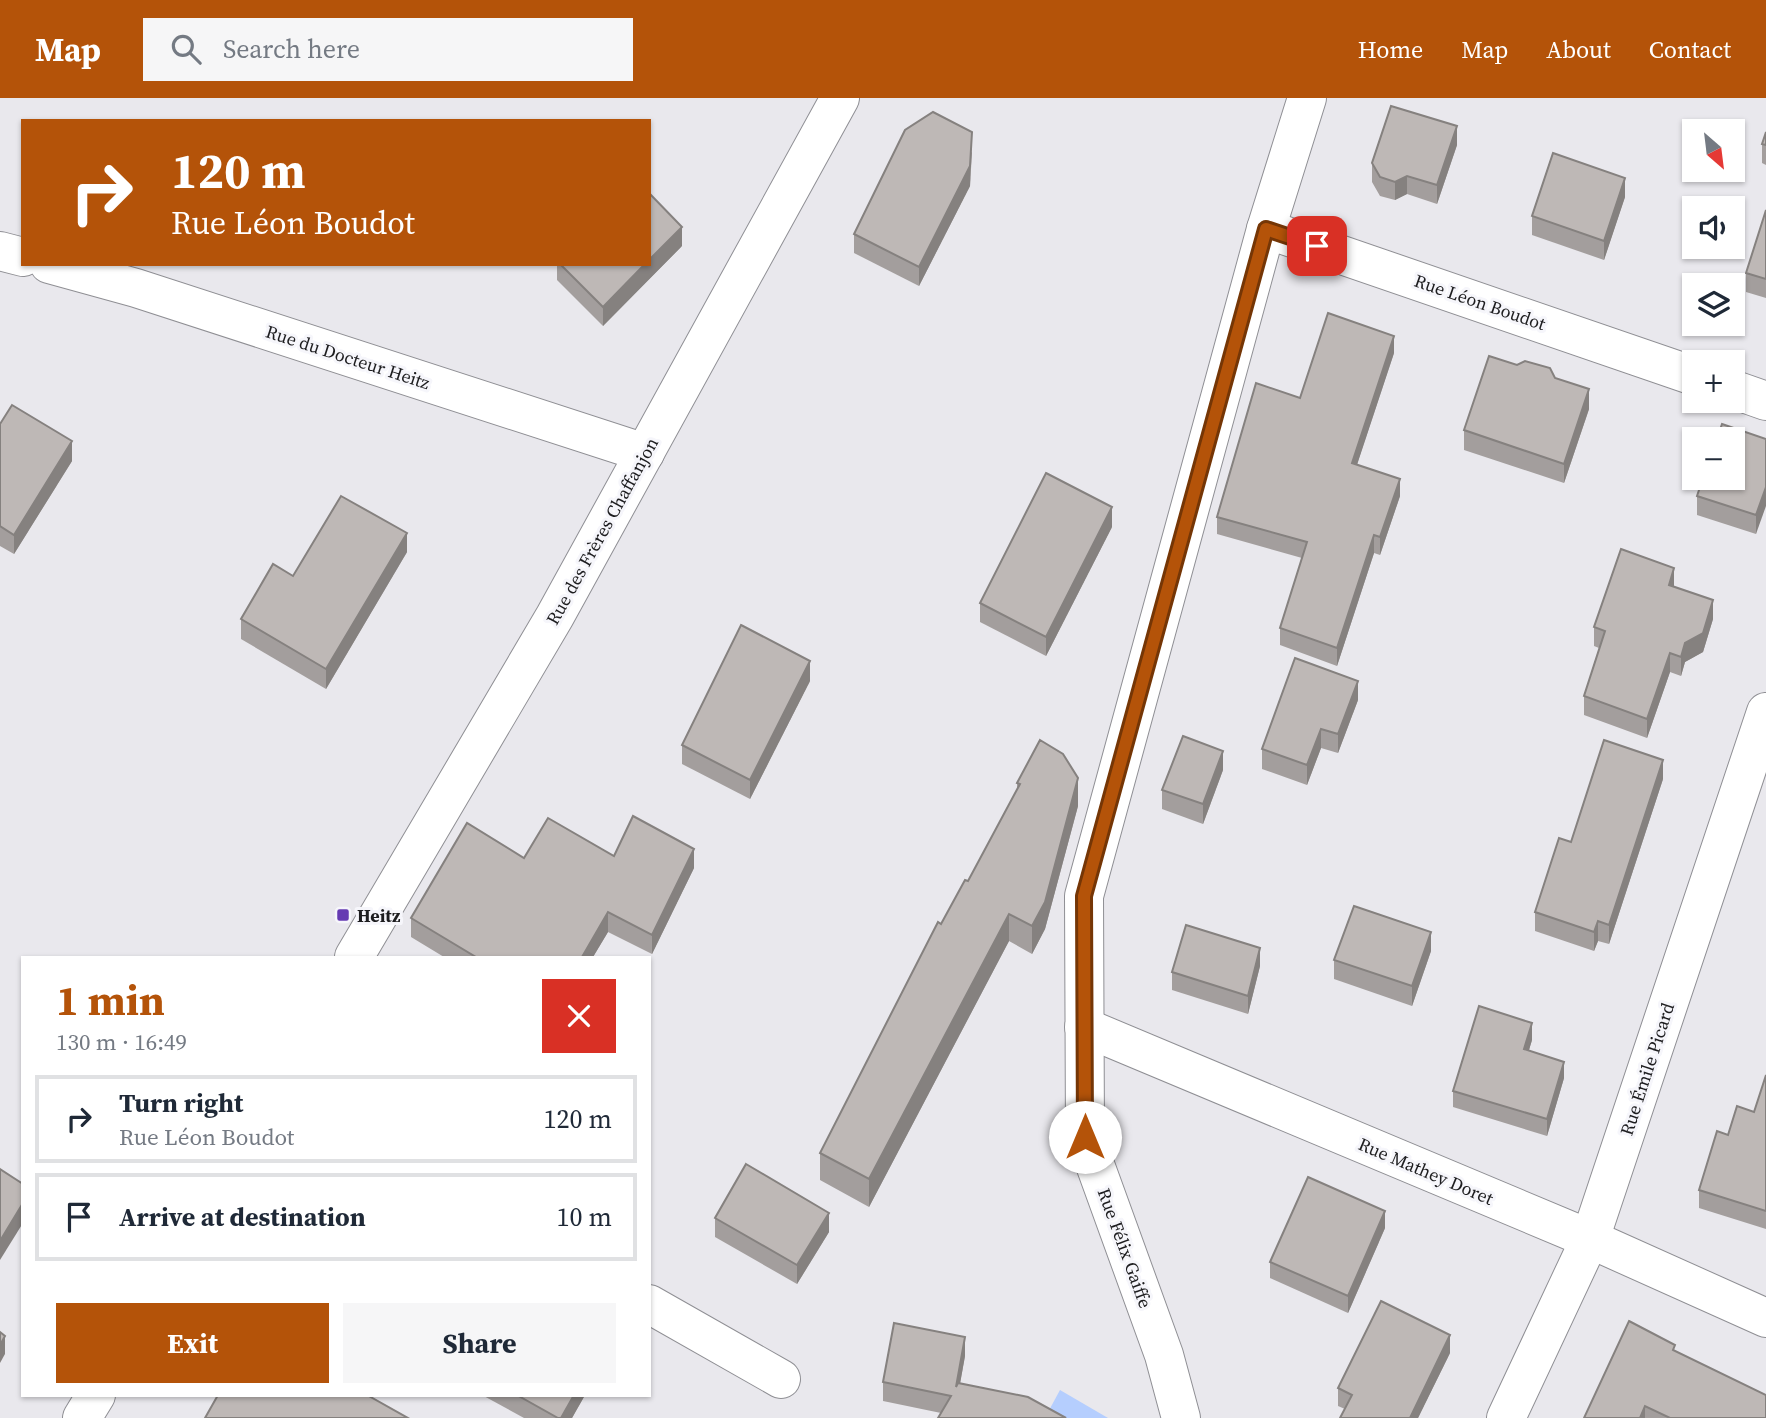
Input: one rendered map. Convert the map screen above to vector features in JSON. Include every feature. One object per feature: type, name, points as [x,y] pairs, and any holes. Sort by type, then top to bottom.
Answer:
[{"type":"street","name":"Rue des Frères Chaffanjon","points":[[355,956],[555,616],[841,98]]},
{"type":"street","name":"Rue Félix Gaiffe","points":[[1181,1418],[1164,1355],[1085,1137],[1084,896],[1266,229],[1307,98]]},
{"type":"street","name":"Rue Léon Boudot","points":[[1266,229],[1682,372]]},
{"type":"street","points":[[0,251],[21,256]]},
{"type":"street","name":"Rue du Docteur Heitz","points":[[56,266],[136,288],[645,453]]},
{"type":"street","points":[[1745,394],[1766,401]]},
{"type":"street","name":"Rue Émile Picard","points":[[1506,1418],[1590,1239],[1766,712]]},
{"type":"street","name":"Rue Mathey Doret","points":[[1084,1027],[1590,1239],[1766,1318]]},
{"type":"street","points":[[651,1305],[781,1379]]},
{"type":"street","points":[[82,1418],[95,1397]]},
{"type":"water","points":[[1060,1390],[1108,1418],[1054,1418],[1047,1414]]},
{"type":"building","points":[[1391,106],[1457,126],[1437,185],[1407,176],[1395,182],[1380,177],[1372,163]]},
{"type":"building","points":[[933,112],[972,132],[970,166],[919,267],[854,234],[905,130]]},
{"type":"building","points":[[1553,153],[1625,178],[1604,241],[1532,216]]},
{"type":"building","points":[[651,195],[682,227],[651,258]]},
{"type":"building","points":[[1766,210],[1766,279],[1746,273]]},
{"type":"building","points":[[562,266],[643,266],[603,307]]},
{"type":"building","points":[[1328,313],[1394,336],[1352,463],[1400,479],[1380,537],[1374,535],[1337,648],[1280,628],[1307,542],[1217,517],[1256,383],[1300,398]]},
{"type":"building","points":[[1489,356],[1517,365],[1525,361],[1550,368],[1555,378],[1589,389],[1564,464],[1464,430]]},
{"type":"building","points":[[12,405],[72,441],[14,535],[0,526],[0,424]]},
{"type":"building","points":[[1745,432],[1766,439],[1766,487],[1756,515],[1697,496],[1699,490],[1745,490]]},
{"type":"building","points":[[1046,473],[1112,507],[1046,637],[980,603]]},
{"type":"building","points":[[341,496],[407,533],[326,669],[241,619],[273,564],[293,576]]},
{"type":"building","points":[[1621,549],[1674,568],[1669,585],[1713,600],[1703,633],[1685,643],[1681,657],[1670,653],[1647,719],[1584,696],[1605,631],[1594,627]]},
{"type":"building","points":[[741,625],[810,661],[750,780],[682,745]]},
{"type":"building","points":[[1295,658],[1358,681],[1338,734],[1321,729],[1307,765],[1262,749]]},
{"type":"building","points":[[1183,736],[1223,751],[1203,804],[1162,790]]},
{"type":"building","points":[[1040,740],[1063,754],[1078,778],[1045,902],[1032,926],[1009,914],[869,1179],[820,1153],[938,922],[941,924],[965,880],[968,881],[1020,784],[1017,783]]},
{"type":"building","points":[[1604,740],[1663,760],[1609,925],[1598,921],[1594,932],[1535,912],[1559,838],[1571,842]]},
{"type":"building","points":[[633,816],[694,849],[652,935],[608,912],[583,956],[474,956],[411,918],[467,823],[524,858],[548,818],[614,856]]},
{"type":"building","points":[[1354,906],[1431,932],[1412,986],[1334,960]]},
{"type":"building","points":[[1186,925],[1260,948],[1248,996],[1172,972]]},
{"type":"building","points":[[1479,1006],[1532,1023],[1524,1049],[1564,1062],[1547,1119],[1453,1091]]},
{"type":"building","points":[[1766,1075],[1766,1211],[1699,1190],[1717,1131],[1728,1135],[1737,1106],[1754,1112]]},
{"type":"building","points":[[746,1164],[829,1213],[797,1265],[715,1218]]},
{"type":"building","points":[[0,1169],[21,1183],[21,1206],[0,1241]]},
{"type":"building","points":[[1308,1177],[1385,1211],[1348,1296],[1270,1262]]},
{"type":"building","points":[[1381,1301],[1450,1335],[1410,1418],[1340,1418],[1352,1395],[1338,1388]]},
{"type":"building","points":[[1629,1321],[1675,1345],[1673,1350],[1766,1395],[1766,1418],[1670,1418],[1645,1406],[1640,1418],[1584,1418]]},
{"type":"building","points":[[894,1323],[965,1337],[956,1387],[958,1383],[1028,1397],[1066,1418],[938,1418],[951,1396],[883,1382]]},
{"type":"building","points":[[0,1332],[5,1336],[0,1345]]},
{"type":"building","points":[[217,1397],[371,1397],[408,1418],[205,1418]]},
{"type":"building","points":[[521,1397],[573,1397],[561,1418]]},
{"type":"place","name":"Heitz","points":[[343,915]]},
{"type":"route","points":[[1085,1137],[1084,896],[1266,229],[1317,246]]}]
